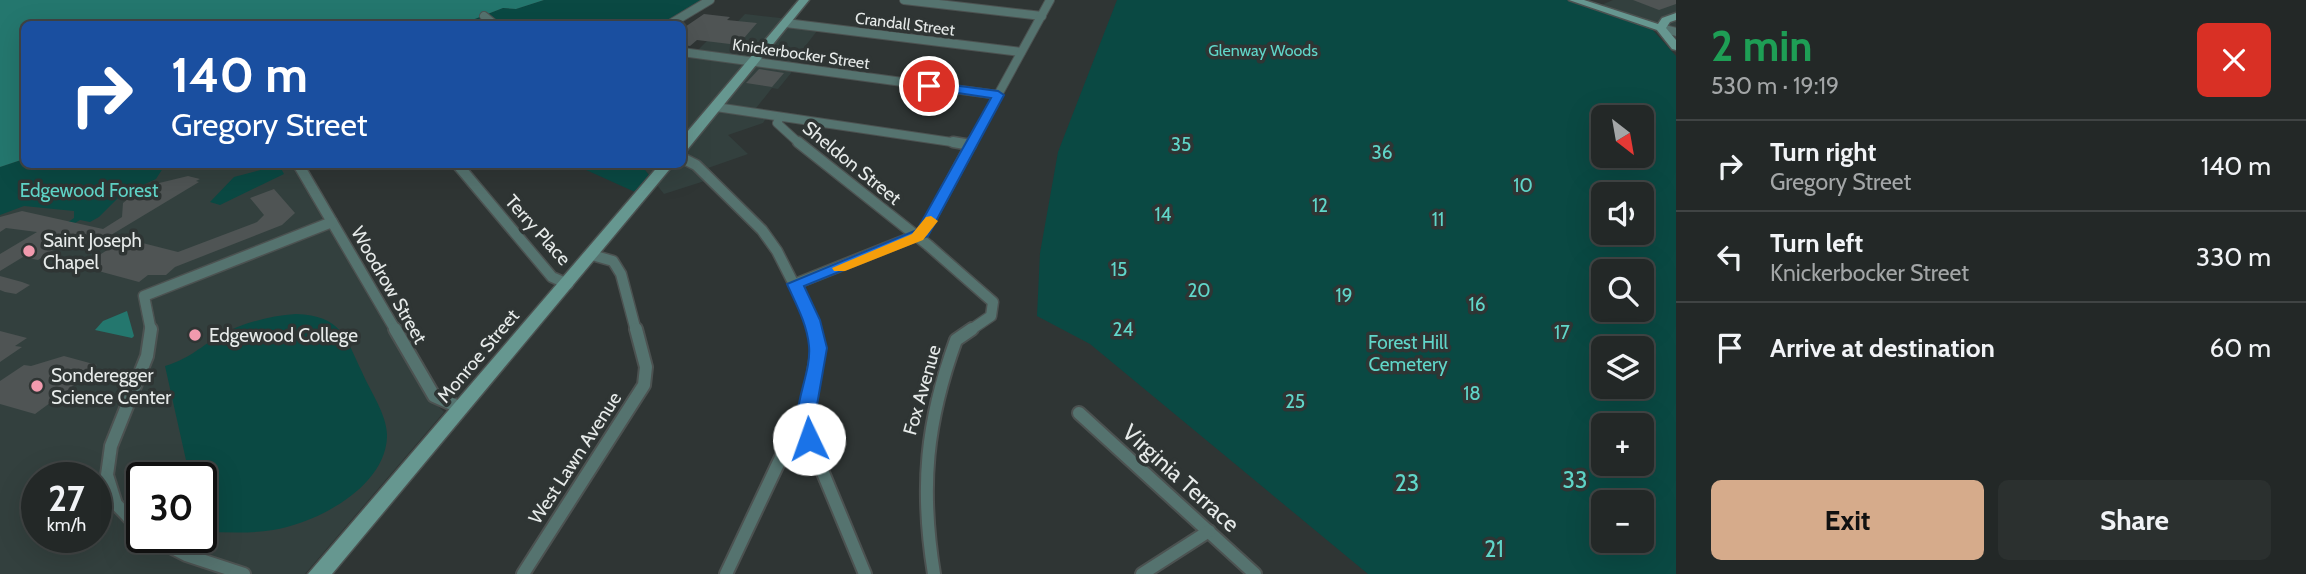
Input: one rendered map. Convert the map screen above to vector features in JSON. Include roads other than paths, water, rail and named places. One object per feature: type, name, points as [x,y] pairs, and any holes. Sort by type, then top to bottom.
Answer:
[{"type":"main road","points":[[686,141],[804,0]]},
{"type":"main road","points":[[1574,0],[1661,28],[1676,47]]},
{"type":"main road","points":[[1661,28],[1666,20],[1676,16]]},
{"type":"main road","name":"Monroe Street","points":[[319,574],[665,168]]},
{"type":"street","points":[[675,21],[710,0]]},
{"type":"street","points":[[904,0],[1042,16]]},
{"type":"street","points":[[795,284],[918,237],[928,226],[1050,0]]},
{"type":"street","points":[[484,16],[491,21]]},
{"type":"street","name":"Crandall Street","points":[[786,23],[1021,52]]},
{"type":"street","points":[[1661,28],[1676,32]]},
{"type":"street","name":"Knickerbocker Street","points":[[686,53],[998,95]]},
{"type":"street","points":[[716,107],[971,145]]},
{"type":"street","name":"Sheldon Street","points":[[780,117],[777,123],[790,136],[990,298],[994,306],[990,320]]},
{"type":"street","points":[[686,160],[696,164],[762,230],[795,284],[811,320],[818,348],[807,405],[809,439],[865,574]]},
{"type":"street","name":"Woodrow Street","points":[[300,168],[434,396],[461,408]]},
{"type":"street","name":"Terry Place","points":[[460,168],[552,277],[568,284]]},
{"type":"street","points":[[126,515],[108,476],[109,447],[116,424],[151,347],[152,325],[144,296],[332,222]]},
{"type":"street","name":"West Lawn Avenue","points":[[523,574],[644,385],[646,367],[621,274],[613,261],[592,255]]},
{"type":"street","name":"Fox Avenue","points":[[934,574],[923,510],[924,456],[930,417],[956,340],[964,331],[990,320]]},
{"type":"street","name":"Virginia Terrace","points":[[1079,413],[1255,574]]},
{"type":"street","points":[[726,574],[785,449],[809,439]]},
{"type":"street","points":[[1142,574],[1209,531]]},
{"type":"street","points":[[182,553],[244,574]]},
{"type":"place","name":"Saint Joseph Chapel","points":[[29,251]]},
{"type":"place","name":"Edgewood College","points":[[195,335]]},
{"type":"place","name":"Sonderegger Science Center","points":[[37,386]]},
{"type":"park label","name":"Glenway Woods","points":[[1263,50]]},
{"type":"park label","name":"35","points":[[1181,144]]},
{"type":"park label","name":"36","points":[[1382,152]]},
{"type":"park label","name":"10","points":[[1523,185]]},
{"type":"park label","name":"Edgewood Forest","points":[[89,190]]},
{"type":"park label","name":"12","points":[[1320,205]]},
{"type":"park label","name":"14","points":[[1163,214]]},
{"type":"park label","name":"11","points":[[1438,219]]},
{"type":"park label","name":"15","points":[[1119,269]]},
{"type":"park label","name":"20","points":[[1199,290]]},
{"type":"park label","name":"19","points":[[1344,295]]},
{"type":"park label","name":"16","points":[[1477,304]]},
{"type":"park label","name":"24","points":[[1123,329]]},
{"type":"park label","name":"17","points":[[1562,332]]},
{"type":"park label","name":"Forest Hill Cemetery","points":[[1408,353]]},
{"type":"park label","name":"18","points":[[1472,393]]},
{"type":"park label","name":"25","points":[[1295,401]]},
{"type":"park label","name":"33","points":[[1575,480]]},
{"type":"park label","name":"23","points":[[1407,483]]},
{"type":"park label","name":"21","points":[[1494,549]]}]
